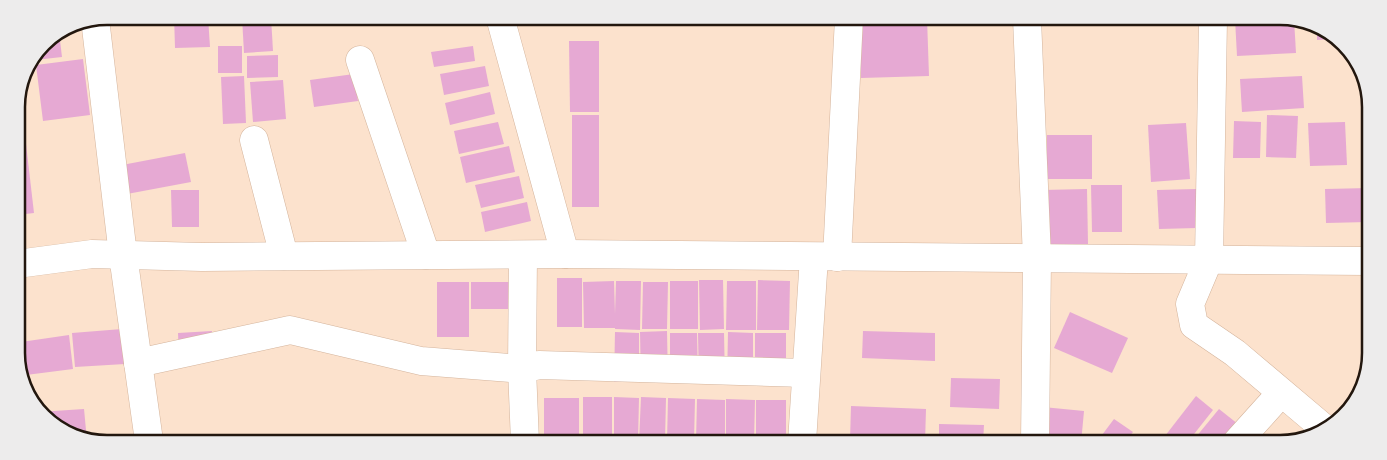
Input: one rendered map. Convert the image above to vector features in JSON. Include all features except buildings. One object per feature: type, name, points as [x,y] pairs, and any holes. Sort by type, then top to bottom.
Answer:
[{"type":"street","points":[[502,25],[565,254]]},
{"type":"street","points":[[802,435],[805,373],[825,256],[848,25]]},
{"type":"street","points":[[1027,25],[1036,258],[1035,435]]},
{"type":"street","points":[[1213,25],[1209,259],[1190,304],[1194,326],[1235,353],[1320,425]]},
{"type":"street","points":[[96,26],[123,255],[148,435]]},
{"type":"street","points":[[360,60],[426,255]]},
{"type":"street","points":[[254,140],[284,256]]},
{"type":"street","points":[[25,263],[92,254],[284,256],[565,254],[1362,261]]},
{"type":"street","points":[[523,255],[522,369],[525,435]]},
{"type":"street","points":[[138,363],[290,330],[421,361],[522,369],[540,364],[805,373]]},
{"type":"street","points":[[1244,435],[1282,393]]}]
